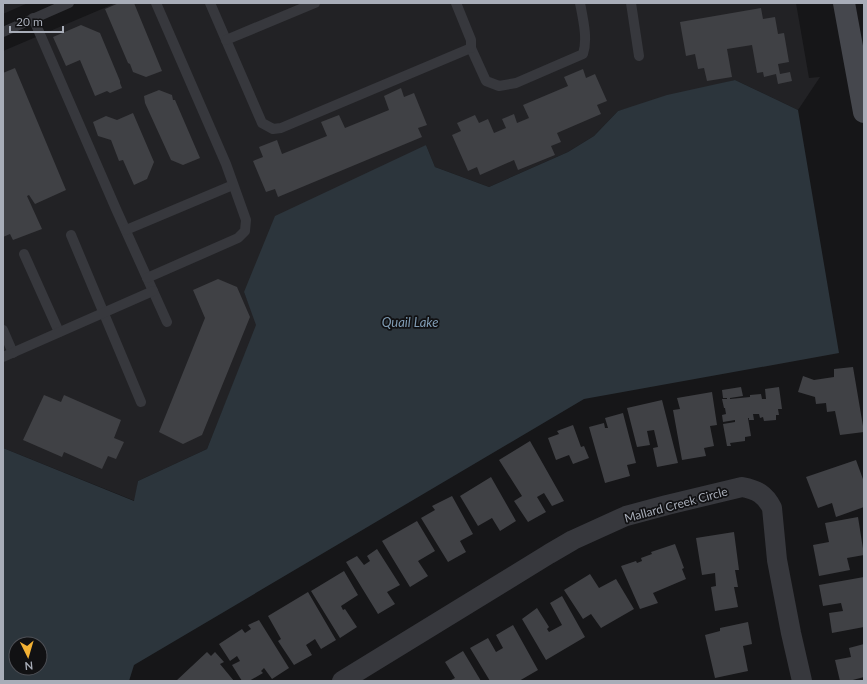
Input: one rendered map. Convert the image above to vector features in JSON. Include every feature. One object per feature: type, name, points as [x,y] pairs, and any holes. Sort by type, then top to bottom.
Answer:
[{"type":"main road","points":[[844,3],[858,51],[864,112]]},
{"type":"street","name":"Mallard Creek Circle","points":[[342,681],[574,540],[626,516],[742,488],[752,489],[761,494],[769,502],[772,508],[777,560],[790,633],[802,681]]},
{"type":"lane","points":[[3,32],[69,3]]},
{"type":"lane","points":[[147,278],[238,238],[245,231],[246,220],[226,164],[156,3]]},
{"type":"lane","points":[[210,3],[262,123],[273,129],[281,128],[471,48]]},
{"type":"lane","points":[[226,40],[316,3]]},
{"type":"lane","points":[[456,3],[471,40],[471,48],[486,81],[499,86],[516,83],[583,54],[586,47],[580,3]]},
{"type":"lane","points":[[631,3],[639,56]]},
{"type":"lane","points":[[33,18],[147,278],[168,322]]},
{"type":"lane","points":[[126,230],[233,185]]},
{"type":"lane","points":[[71,236],[141,402]]},
{"type":"lane","points":[[24,254],[60,332]]},
{"type":"lane","points":[[3,357],[153,291]]},
{"type":"lane","points":[[3,330],[13,353]]},
{"type":"shaded area","points":[[3,3],[28,3],[3,14]]},
{"type":"shaded area","points":[[116,3],[796,3],[809,78],[820,77],[798,110],[735,80],[618,111],[594,136],[568,152],[489,187],[435,167],[426,145],[244,292],[257,325],[207,449],[138,481],[135,501],[3,448],[3,51]]},
{"type":"water","name":"Quail Lake","points":[[735,80],[798,110],[839,353],[584,399],[134,665],[129,681],[3,681],[3,448],[134,501],[138,481],[207,449],[256,325],[244,292],[275,216],[426,145],[435,167],[489,187],[568,152],[594,136],[618,111],[667,95]]},
{"type":"building","points":[[119,3],[134,3],[162,71],[146,77],[133,72],[105,9]]},
{"type":"building","points":[[761,8],[763,19],[775,17],[778,34],[784,33],[789,62],[778,64],[780,74],[790,72],[792,81],[778,84],[776,74],[764,77],[763,72],[757,73],[752,45],[727,49],[732,77],[707,81],[704,68],[698,69],[695,54],[686,56],[680,22]]},
{"type":"building","points":[[81,25],[100,33],[122,88],[110,93],[107,91],[95,96],[80,60],[66,66],[53,37]]},
{"type":"building","points":[[15,68],[66,190],[35,204],[29,195],[27,196],[42,229],[13,240],[10,234],[3,237],[3,73]]},
{"type":"building","points":[[583,69],[586,78],[595,74],[607,101],[597,105],[601,114],[557,133],[561,142],[551,146],[555,155],[518,170],[514,160],[480,175],[477,167],[468,171],[452,135],[461,131],[457,123],[475,115],[479,123],[488,119],[494,133],[506,128],[502,119],[514,114],[517,123],[529,118],[523,105],[568,86],[564,77]]},
{"type":"building","points":[[401,88],[404,97],[414,93],[427,125],[418,128],[422,137],[278,197],[275,189],[266,192],[253,161],[263,157],[259,147],[277,140],[282,154],[327,136],[321,122],[339,115],[345,128],[389,110],[384,96]]},
{"type":"building","points":[[159,90],[172,95],[200,158],[183,165],[171,160],[145,103],[144,96]]},
{"type":"building","points":[[133,113],[154,162],[147,179],[134,185],[123,160],[119,161],[111,140],[98,136],[93,122],[106,116],[117,120]]},
{"type":"building","points":[[218,279],[237,287],[250,317],[202,435],[183,444],[159,432],[205,318],[193,290]]},
{"type":"building","points":[[853,367],[864,432],[840,435],[835,411],[827,412],[826,403],[816,404],[815,397],[798,392],[803,376],[814,380],[834,377],[834,369]]},
{"type":"building","points":[[741,387],[743,396],[730,399],[750,397],[750,395],[761,394],[762,399],[766,399],[765,389],[779,387],[782,409],[778,409],[779,415],[776,415],[776,420],[764,421],[763,417],[760,418],[759,414],[753,414],[754,420],[749,420],[748,418],[751,436],[745,437],[745,441],[730,443],[731,446],[727,446],[723,424],[735,422],[735,420],[723,422],[722,415],[726,414],[722,399],[727,398],[723,398],[722,390]]},
{"type":"building","points":[[712,392],[717,425],[710,426],[714,446],[704,448],[706,456],[682,460],[673,410],[680,409],[677,398]]},
{"type":"building","points":[[44,395],[61,402],[64,395],[121,420],[114,438],[124,442],[116,459],[108,456],[102,469],[64,452],[62,457],[23,440]]},
{"type":"building","points":[[662,400],[678,463],[657,467],[653,448],[658,447],[654,430],[647,431],[650,445],[637,447],[627,408]]},
{"type":"building","points":[[623,413],[636,463],[627,465],[630,476],[605,483],[589,427],[604,423],[605,428],[608,428],[605,418]]},
{"type":"building","points":[[573,425],[581,447],[584,446],[589,458],[573,464],[569,455],[556,460],[548,438],[559,434],[557,431]]},
{"type":"building","points":[[530,441],[564,501],[552,506],[544,493],[537,497],[546,512],[528,522],[514,501],[522,496],[499,460]]},
{"type":"building","points":[[856,460],[864,482],[864,507],[836,517],[832,503],[818,508],[806,477]]},
{"type":"building","points":[[491,477],[516,521],[500,531],[492,518],[478,526],[460,496]]},
{"type":"building","points":[[452,496],[473,534],[460,541],[466,552],[448,562],[421,518],[435,510],[432,506]]},
{"type":"building","points":[[858,517],[864,555],[847,558],[850,570],[819,576],[813,545],[829,542],[825,523]]},
{"type":"building","points":[[417,521],[435,551],[418,561],[428,576],[410,587],[382,541]]},
{"type":"building","points":[[734,532],[739,570],[735,570],[738,587],[734,587],[738,607],[715,611],[711,587],[716,586],[715,573],[702,575],[696,538]]},
{"type":"building","points":[[675,544],[684,568],[682,569],[686,579],[653,593],[658,603],[640,609],[621,566],[636,561],[637,563],[642,561],[641,558],[652,554],[651,552]]},
{"type":"building","points":[[377,549],[400,585],[387,592],[395,604],[378,614],[346,562],[357,556],[364,565],[370,561],[367,556]]},
{"type":"building","points":[[344,571],[358,595],[341,606],[343,610],[345,609],[357,627],[340,638],[311,591]]},
{"type":"building","points":[[590,574],[599,588],[616,579],[634,609],[601,628],[591,614],[583,619],[564,590]]},
{"type":"building","points":[[864,577],[864,627],[832,633],[829,613],[843,611],[841,603],[823,606],[819,585]]},
{"type":"building","points":[[308,592],[336,640],[321,649],[315,639],[306,645],[312,655],[294,665],[278,641],[281,639],[268,616]]},
{"type":"building","points":[[562,596],[585,637],[546,660],[522,619],[537,608],[549,627],[547,629],[549,632],[562,625],[550,603]]},
{"type":"building","points":[[259,620],[289,668],[272,679],[264,668],[261,671],[263,673],[249,681],[242,681],[232,665],[240,661],[237,656],[230,661],[219,644],[242,629],[245,633],[251,629],[248,625]]},
{"type":"building","points":[[748,622],[752,644],[743,646],[748,671],[715,678],[705,635],[720,631],[720,628]]},
{"type":"building","points":[[513,625],[538,670],[519,681],[490,681],[470,648],[488,638],[496,652],[503,648],[496,635]]},
{"type":"building","points":[[864,644],[864,677],[849,681],[840,681],[835,660],[851,657],[849,648]]},
{"type":"building","points":[[463,651],[481,681],[449,681],[455,678],[445,662]]},
{"type":"building","points":[[207,652],[211,656],[215,652],[224,662],[220,664],[234,681],[176,681]]}]
